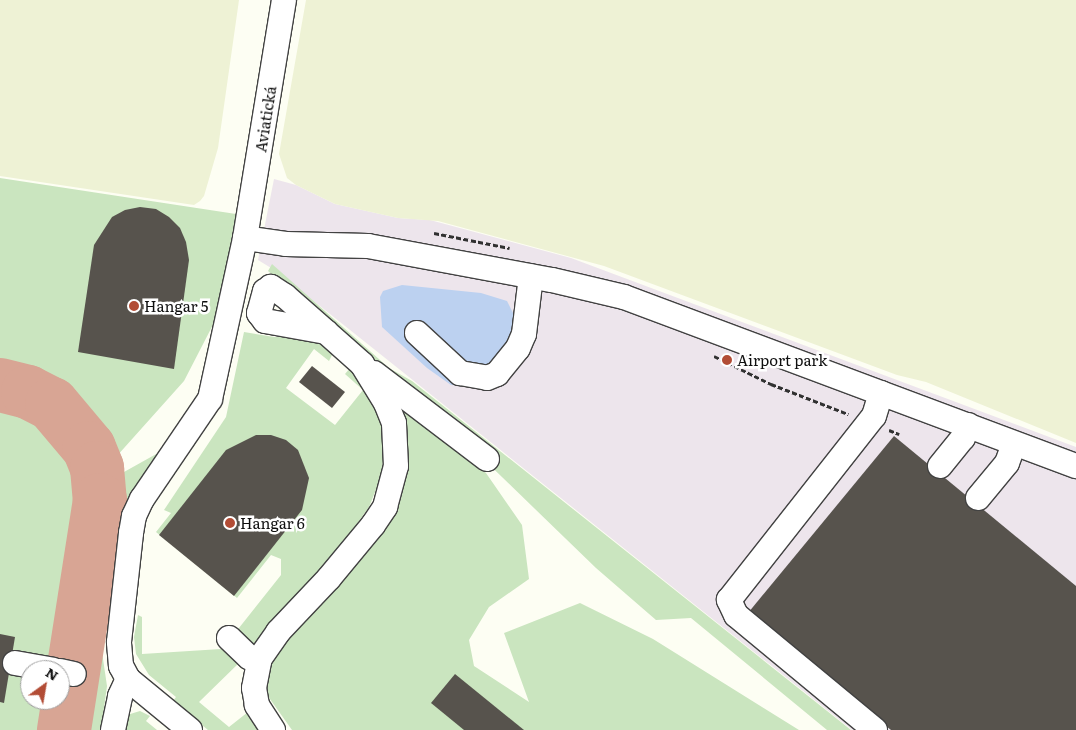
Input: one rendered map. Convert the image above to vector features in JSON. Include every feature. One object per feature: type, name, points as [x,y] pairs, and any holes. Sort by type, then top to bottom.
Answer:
[{"type":"lane","name":"Aviatická","points":[[128,679],[121,666],[119,642],[134,516],[210,399],[245,238],[284,0]]},
{"type":"lane","points":[[245,238],[286,244],[368,246],[531,276],[624,297],[1076,466]]},
{"type":"lane","points":[[417,333],[460,373],[487,378],[498,374],[518,348],[524,334],[531,276]]},
{"type":"lane","points":[[326,332],[362,364],[487,459]]},
{"type":"lane","points":[[273,730],[257,705],[254,688],[259,662],[278,632],[329,578],[372,525],[392,488],[397,446],[394,423],[386,403],[362,364]]},
{"type":"lane","points":[[876,730],[736,615],[729,600],[874,416],[881,392]]},
{"type":"lane","points":[[940,466],[963,438],[968,425]]},
{"type":"lane","points":[[978,498],[1007,463],[1014,444]]},
{"type":"lane","points":[[229,638],[249,657],[259,662]]},
{"type":"lane","points":[[15,663],[20,664]]},
{"type":"lane","points":[[113,730],[120,696],[128,679],[190,730]]},
{"type":"shaded area","points":[[274,179],[296,185],[335,204],[398,218],[430,220],[571,258],[1076,447],[1076,730],[852,730],[276,271],[258,260]]},
{"type":"green space","points":[[0,0],[239,0],[218,148],[204,196],[200,201],[194,205],[0,176]]},
{"type":"green space","points":[[306,0],[1076,0],[1076,443],[926,382],[897,375],[604,266],[438,221],[398,218],[335,204],[296,185],[287,178],[279,154]]},
{"type":"green space","points":[[0,178],[236,214],[217,317],[184,381],[82,495],[56,660],[20,660],[20,710],[48,710],[45,730],[0,730]]},
{"type":"green space","points":[[272,264],[389,368],[412,381],[851,730],[827,730],[691,618],[656,620],[596,568],[412,390],[389,376],[268,271]]},
{"type":"green space","points":[[244,332],[274,337],[309,337],[320,342],[333,353],[329,361],[314,349],[286,388],[335,425],[363,390],[345,374],[350,368],[363,384],[384,425],[385,446],[381,477],[369,507],[330,562],[253,648],[235,633],[281,575],[281,559],[271,555],[237,598],[156,532],[171,513],[164,510],[226,417]]},
{"type":"green space","points":[[395,395],[486,473],[522,525],[529,579],[489,607],[469,640],[474,666],[529,702],[504,633],[580,603],[653,639],[799,730],[292,730],[265,692],[268,668],[282,644],[376,539],[400,497],[406,476],[408,449]]},
{"type":"green space","points":[[158,453],[122,508],[116,529],[124,472]]},
{"type":"green space","points":[[106,581],[111,582],[113,586],[102,652],[107,686],[101,730],[83,730]]},
{"type":"green space","points":[[138,615],[142,617],[142,654],[221,649],[224,646],[241,661],[199,702],[229,727],[248,712],[260,730],[208,730],[173,701],[176,697],[149,675],[136,654],[134,637]]},
{"type":"green space","points":[[140,711],[150,716],[146,721],[157,730],[120,730],[127,715]]},
{"type":"water","points":[[402,285],[481,293],[507,301],[515,317],[509,348],[471,386],[451,385],[427,368],[382,327],[380,297],[383,291]]},
{"type":"building","name":"Hangar 5","points":[[140,207],[156,209],[169,217],[180,228],[186,242],[189,260],[174,369],[78,352],[94,245],[112,217],[125,210]]},
{"type":"building","points":[[312,366],[345,392],[332,408],[299,382]]},
{"type":"building","name":"Hangar 6","points":[[256,435],[271,435],[286,440],[298,450],[309,478],[302,510],[234,596],[159,535],[226,450]]},
{"type":"building","points":[[894,436],[1076,586],[1076,730],[891,730],[748,613]]},
{"type":"building","points":[[0,634],[15,637],[4,703],[0,702]]},
{"type":"building","points":[[455,674],[524,730],[464,730],[431,703]]},
{"type":"taxiway","points":[[0,385],[28,392],[52,404],[89,448],[97,468],[100,500],[64,730]]},
{"type":"place","name":"Hangar 5","points":[[134,306]]},
{"type":"place","name":"Airport park","points":[[727,360]]},
{"type":"place","name":"Hangar 6","points":[[230,523]]}]
